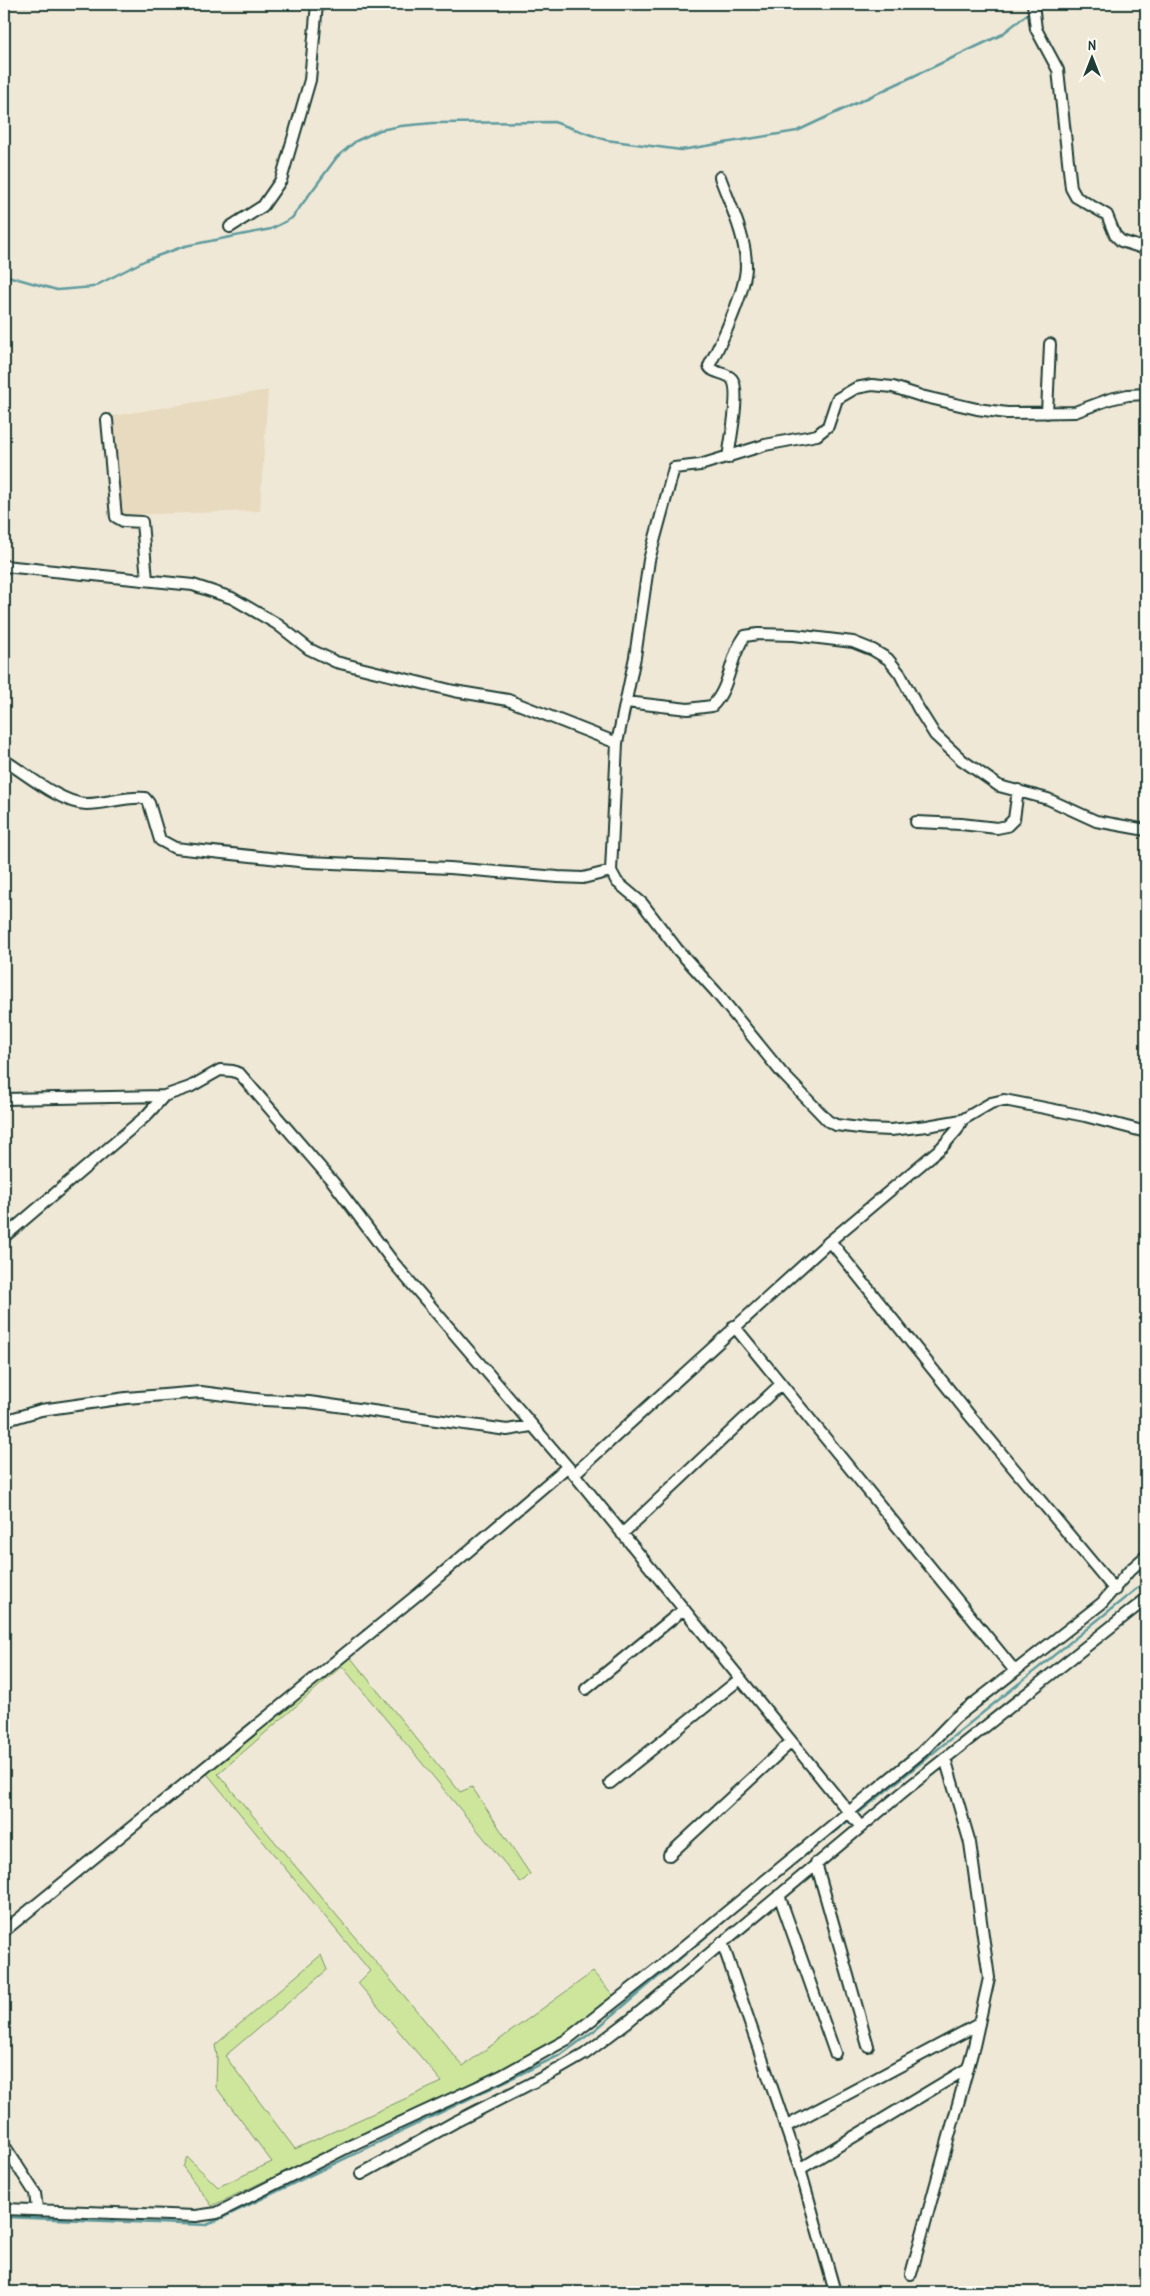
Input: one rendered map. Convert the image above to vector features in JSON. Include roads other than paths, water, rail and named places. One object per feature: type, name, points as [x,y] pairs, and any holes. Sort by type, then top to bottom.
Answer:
[{"type":"street","points":[[230,227],[263,206],[276,189],[285,171],[310,80],[318,4]]},
{"type":"street","points":[[1033,4],[1036,29],[1058,70],[1071,188],[1076,197],[1107,215],[1117,237],[1121,241],[1146,250]]},
{"type":"street","points":[[720,177],[741,239],[746,267],[734,310],[709,366],[711,370],[730,377],[734,384],[735,401],[728,458]]},
{"type":"street","points":[[1047,413],[1050,344]]},
{"type":"street","points":[[1146,394],[1110,399],[1075,412],[1007,413],[977,409],[921,396],[893,387],[864,386],[851,390],[837,399],[828,426],[822,432],[765,445],[728,458],[700,465],[678,466],[673,469],[649,560],[635,657],[617,743],[611,872],[617,882],[642,903],[676,949],[716,992],[781,1072],[828,1121],[845,1126],[891,1130],[962,1120],[991,1103],[1004,1100],[1085,1116],[1146,1132]]},
{"type":"street","points":[[108,420],[116,517],[123,521],[142,522],[147,580]]},
{"type":"street","points":[[4,566],[193,585],[232,598],[277,624],[309,649],[336,662],[454,691],[508,700],[617,743]]},
{"type":"street","points":[[626,702],[688,709],[712,706],[720,696],[740,644],[745,636],[752,634],[794,635],[853,642],[881,654],[892,664],[935,735],[962,760],[999,786],[1048,799],[1096,821],[1146,830]]},
{"type":"street","points":[[4,760],[71,801],[100,803],[137,797],[145,798],[160,840],[175,848],[308,862],[450,868],[583,878],[611,872]]},
{"type":"street","points":[[916,822],[997,828],[1007,826],[1014,819],[1018,790]]},
{"type":"street","points":[[4,1099],[164,1096],[190,1087],[220,1070],[226,1069],[240,1074],[333,1182],[393,1262],[570,1471],[855,1818]]},
{"type":"street","points":[[4,1237],[146,1116],[164,1096]]},
{"type":"street","points":[[4,1931],[570,1471],[830,1241],[942,1147],[957,1130],[962,1120]]},
{"type":"street","points":[[830,1241],[970,1417],[1115,1590]]},
{"type":"street","points":[[734,1326],[1015,1671]]},
{"type":"street","points":[[622,1534],[781,1384]]},
{"type":"street","points":[[4,1421],[41,1410],[126,1398],[201,1392],[264,1400],[309,1402],[507,1430],[531,1426]]},
{"type":"street","points":[[361,2174],[585,2054],[630,2020],[816,1864],[855,1818],[955,1718],[1102,1603],[1115,1590],[1130,1570],[1146,1556]]},
{"type":"street","points":[[4,2209],[196,2216],[217,2213],[354,2144],[501,2076],[558,2045],[606,2010],[855,1818],[945,1758],[1146,1599]]},
{"type":"street","points":[[586,1689],[684,1609]]},
{"type":"street","points":[[610,1783],[740,1679]]},
{"type":"street","points":[[669,1855],[791,1742]]},
{"type":"street","points":[[911,2274],[968,2068],[989,1978],[970,1844],[945,1758]]},
{"type":"street","points":[[816,1864],[868,2046]]},
{"type":"street","points":[[779,1895],[836,2053]]},
{"type":"street","points":[[722,1942],[800,2169],[835,2292]]},
{"type":"street","points":[[785,2127],[979,2024]]},
{"type":"street","points":[[800,2169],[968,2068]]},
{"type":"street","points":[[4,2145],[35,2193],[37,2209]]},
{"type":"waterway","points":[[4,275],[57,290],[93,287],[146,260],[185,246],[271,229],[292,218],[337,157],[356,141],[380,130],[401,126],[433,123],[554,122],[606,140],[681,150],[797,131],[1001,35],[1030,12]]},
{"type":"waterway","points":[[856,1815],[1146,1581]]},
{"type":"waterway","points":[[776,1878],[852,1818]]},
{"type":"waterway","points":[[4,2217],[207,2225],[562,2054],[595,2030],[771,1882]]}]
